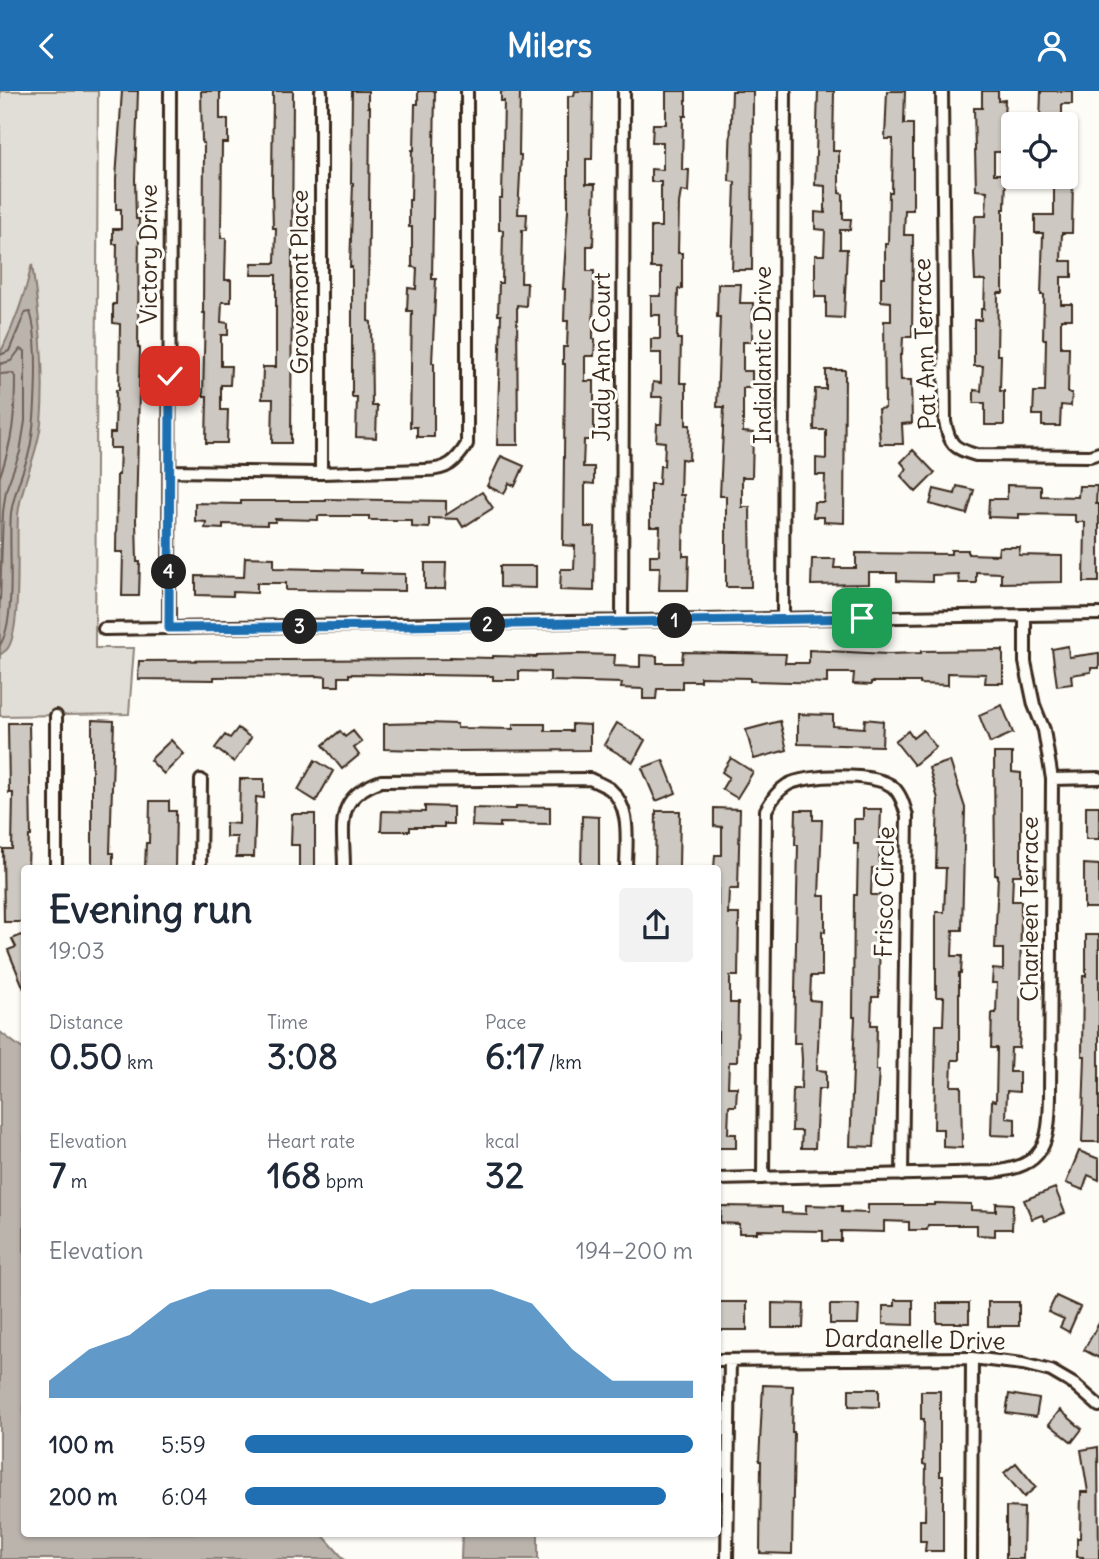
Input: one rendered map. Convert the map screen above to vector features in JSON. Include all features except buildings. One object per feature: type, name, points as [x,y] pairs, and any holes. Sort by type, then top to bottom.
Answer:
[{"type":"street","name":"Victory Drive","points":[[169,628],[170,91]]},
{"type":"street","name":"Grovemont Place","points":[[321,91],[321,473]]},
{"type":"street","points":[[169,471],[321,473],[438,470],[456,462],[467,444],[467,91]]},
{"type":"street","name":"Judy Ann Court","points":[[622,622],[624,91]]},
{"type":"street","name":"Indialantic Drive","points":[[783,618],[785,91]]},
{"type":"street","name":"Pat Ann Terrace","points":[[942,91],[945,422],[950,441],[960,450],[976,456],[1090,456],[1099,453]]},
{"type":"street","points":[[104,629],[1099,614]]},
{"type":"street","name":"Charleen Terrace","points":[[721,1179],[993,1173],[1015,1170],[1032,1161],[1045,1144],[1049,1125],[1052,779],[1044,730],[1034,705],[1025,662],[1025,615]]},
{"type":"street","points":[[56,716],[56,865]]},
{"type":"street","name":"Frisco Circle","points":[[763,1178],[766,810],[776,793],[789,784],[806,778],[873,778],[892,786],[901,798],[907,816],[902,1175]]},
{"type":"street","points":[[1052,779],[1099,778]]},
{"type":"street","points":[[344,865],[344,817],[350,799],[363,787],[381,782],[590,779],[609,789],[622,804],[626,826],[626,865]]},
{"type":"street","points":[[200,865],[201,780]]},
{"type":"street","points":[[971,1559],[972,1358]]},
{"type":"street","name":"Dardanelle Drive","points":[[721,1360],[972,1358],[1023,1364],[1051,1371],[1075,1385],[1099,1406]]},
{"type":"street","points":[[727,1559],[730,1360]]},
{"type":"shaded area","points":[[0,91],[98,91],[95,648],[134,648],[129,714],[0,716]]},
{"type":"water","points":[[32,264],[42,363],[41,423],[18,515],[15,622],[8,648],[0,655],[0,354],[19,310]]},
{"type":"water","points":[[0,1032],[21,1048],[21,1537],[325,1537],[344,1559],[0,1559]]},
{"type":"water","points":[[462,1537],[538,1537],[538,1559],[461,1559]]},
{"type":"route","points":[[170,376],[169,628],[862,618]]}]
